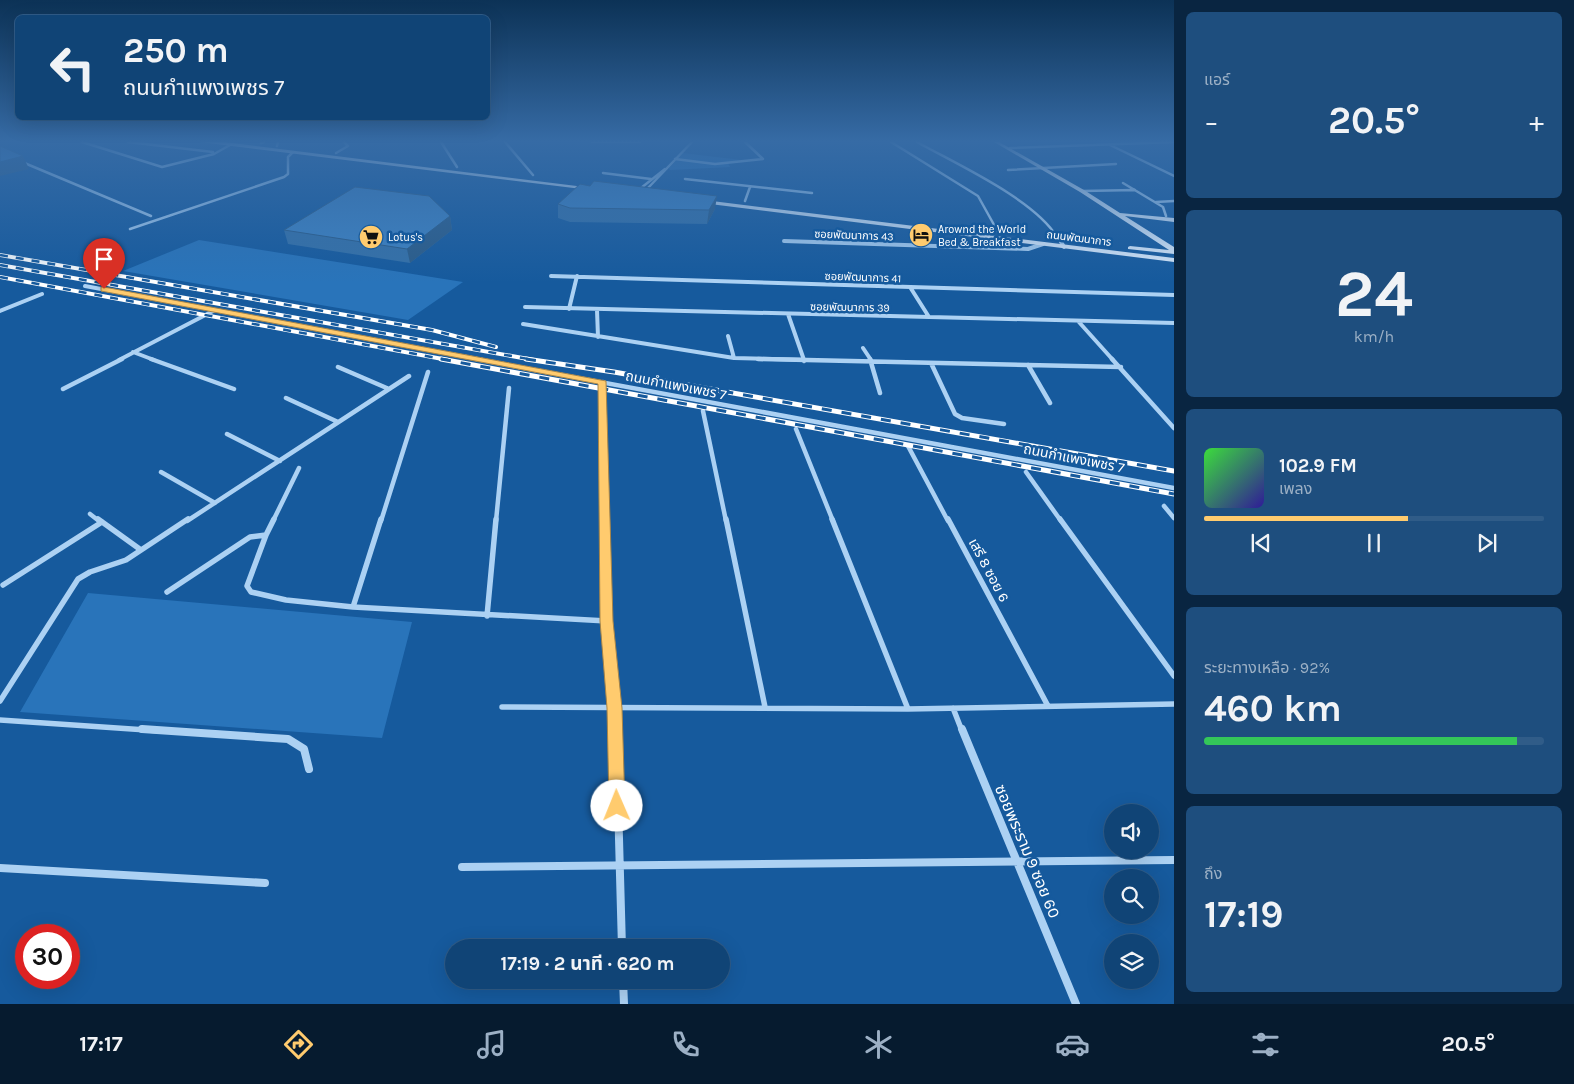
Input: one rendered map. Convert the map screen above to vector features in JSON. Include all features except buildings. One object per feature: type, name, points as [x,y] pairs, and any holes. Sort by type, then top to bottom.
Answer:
[{"type":"main road","points":[[635,193],[656,193],[646,189]]},
{"type":"main road","points":[[1079,189],[1174,251]]},
{"type":"main road","name":"ถนนพัฒนาการ","points":[[1174,251],[1062,240],[745,201],[695,198],[1174,260]]},
{"type":"main road","points":[[1118,214],[1174,220]]},
{"type":"street","points":[[87,189],[151,216]]},
{"type":"street","points":[[130,229],[249,189]]},
{"type":"street","points":[[745,201],[749,189]]},
{"type":"street","points":[[769,189],[812,193]]},
{"type":"street","points":[[966,189],[978,196],[998,232]]},
{"type":"street","points":[[997,189],[1021,203],[1062,240],[1064,247]]},
{"type":"street","points":[[1082,191],[1135,190],[1165,209],[1166,216]]},
{"type":"street","points":[[1156,202],[1174,201]]},
{"type":"street","name":"ซอยพัฒนาการ 43","points":[[784,241],[987,248],[1028,248],[1043,244]]},
{"type":"street","name":"ซอยพัฒนาการ 41","points":[[551,276],[1174,295]]},
{"type":"street","points":[[569,309],[577,276]]},
{"type":"street","name":"ถนนกำแพงเพชร 7","points":[[85,286],[1174,488]]},
{"type":"street","points":[[910,287],[929,317]]},
{"type":"street","points":[[0,311],[42,294]]},
{"type":"street","name":"ซอยพัฒนาการ 39","points":[[525,307],[1174,323]]},
{"type":"street","points":[[63,388],[215,310]]},
{"type":"street","points":[[598,310],[598,336]]},
{"type":"street","points":[[788,314],[804,361]]},
{"type":"street","points":[[1078,321],[1174,428]]},
{"type":"street","points":[[524,324],[734,358],[1121,367]]},
{"type":"street","points":[[728,336],[734,358]]},
{"type":"street","points":[[863,348],[872,362],[880,393]]},
{"type":"street","points":[[133,352],[234,389]]},
{"type":"street","points":[[931,363],[955,414],[1004,424]]},
{"type":"street","points":[[1028,365],[1050,402]]},
{"type":"street","points":[[338,367],[389,389]]},
{"type":"street","points":[[353,607],[428,372]]},
{"type":"street","points":[[0,701],[78,579],[90,570],[110,567],[141,550],[409,376]]},
{"type":"street","points":[[603,382],[607,621],[615,708],[622,939]]},
{"type":"street","points":[[487,616],[509,388]]},
{"type":"street","points":[[286,398],[338,422]]},
{"type":"street","points":[[703,411],[765,707]]},
{"type":"street","points":[[796,429],[908,709]]},
{"type":"street","points":[[227,434],[280,461]]},
{"type":"street","name":"เสรี 8 ซอย 6","points":[[908,446],[1048,706]]},
{"type":"street","points":[[299,468],[266,535],[248,579],[247,586],[251,592],[286,600],[353,607],[487,616],[607,621]]},
{"type":"street","points":[[162,472],[215,503]]},
{"type":"street","points":[[1026,472],[1174,676]]},
{"type":"street","points":[[1164,506],[1174,518]]},
{"type":"street","points":[[90,514],[141,550]]},
{"type":"street","points":[[3,584],[102,522]]},
{"type":"street","points":[[167,592],[250,537],[266,535]]},
{"type":"street","points":[[502,707],[908,709],[1174,704]]},
{"type":"street","name":"ซอยพระราม 9 ซอย 60","points":[[953,708],[1076,1004]]},
{"type":"street","points":[[0,720],[288,739],[302,744],[308,752],[309,769]]},
{"type":"street","points":[[462,867],[1174,860]]},
{"type":"street","points":[[0,868],[265,883]]},
{"type":"street","points":[[623,989],[624,1004]]},
{"type":"shaded area","points":[[199,240],[463,282],[408,320],[123,271]]},
{"type":"shaded area","points":[[88,593],[412,622],[382,738],[20,712]]},
{"type":"railway","points":[[0,255],[432,330],[496,347]]},
{"type":"railway","points":[[0,265],[534,360]]},
{"type":"railway","points":[[0,277],[448,360]]},
{"type":"railway","points":[[441,359],[1174,494]]},
{"type":"railway","points":[[526,359],[614,372],[1174,471]]},
{"type":"place","name":"Arownd the World Bed & Breakfast","points":[[921,235]]},
{"type":"place","name":"Lotus's","points":[[371,237]]},
{"type":"route","points":[[104,289],[603,382],[603,478],[607,621],[615,708],[617,806]]}]
